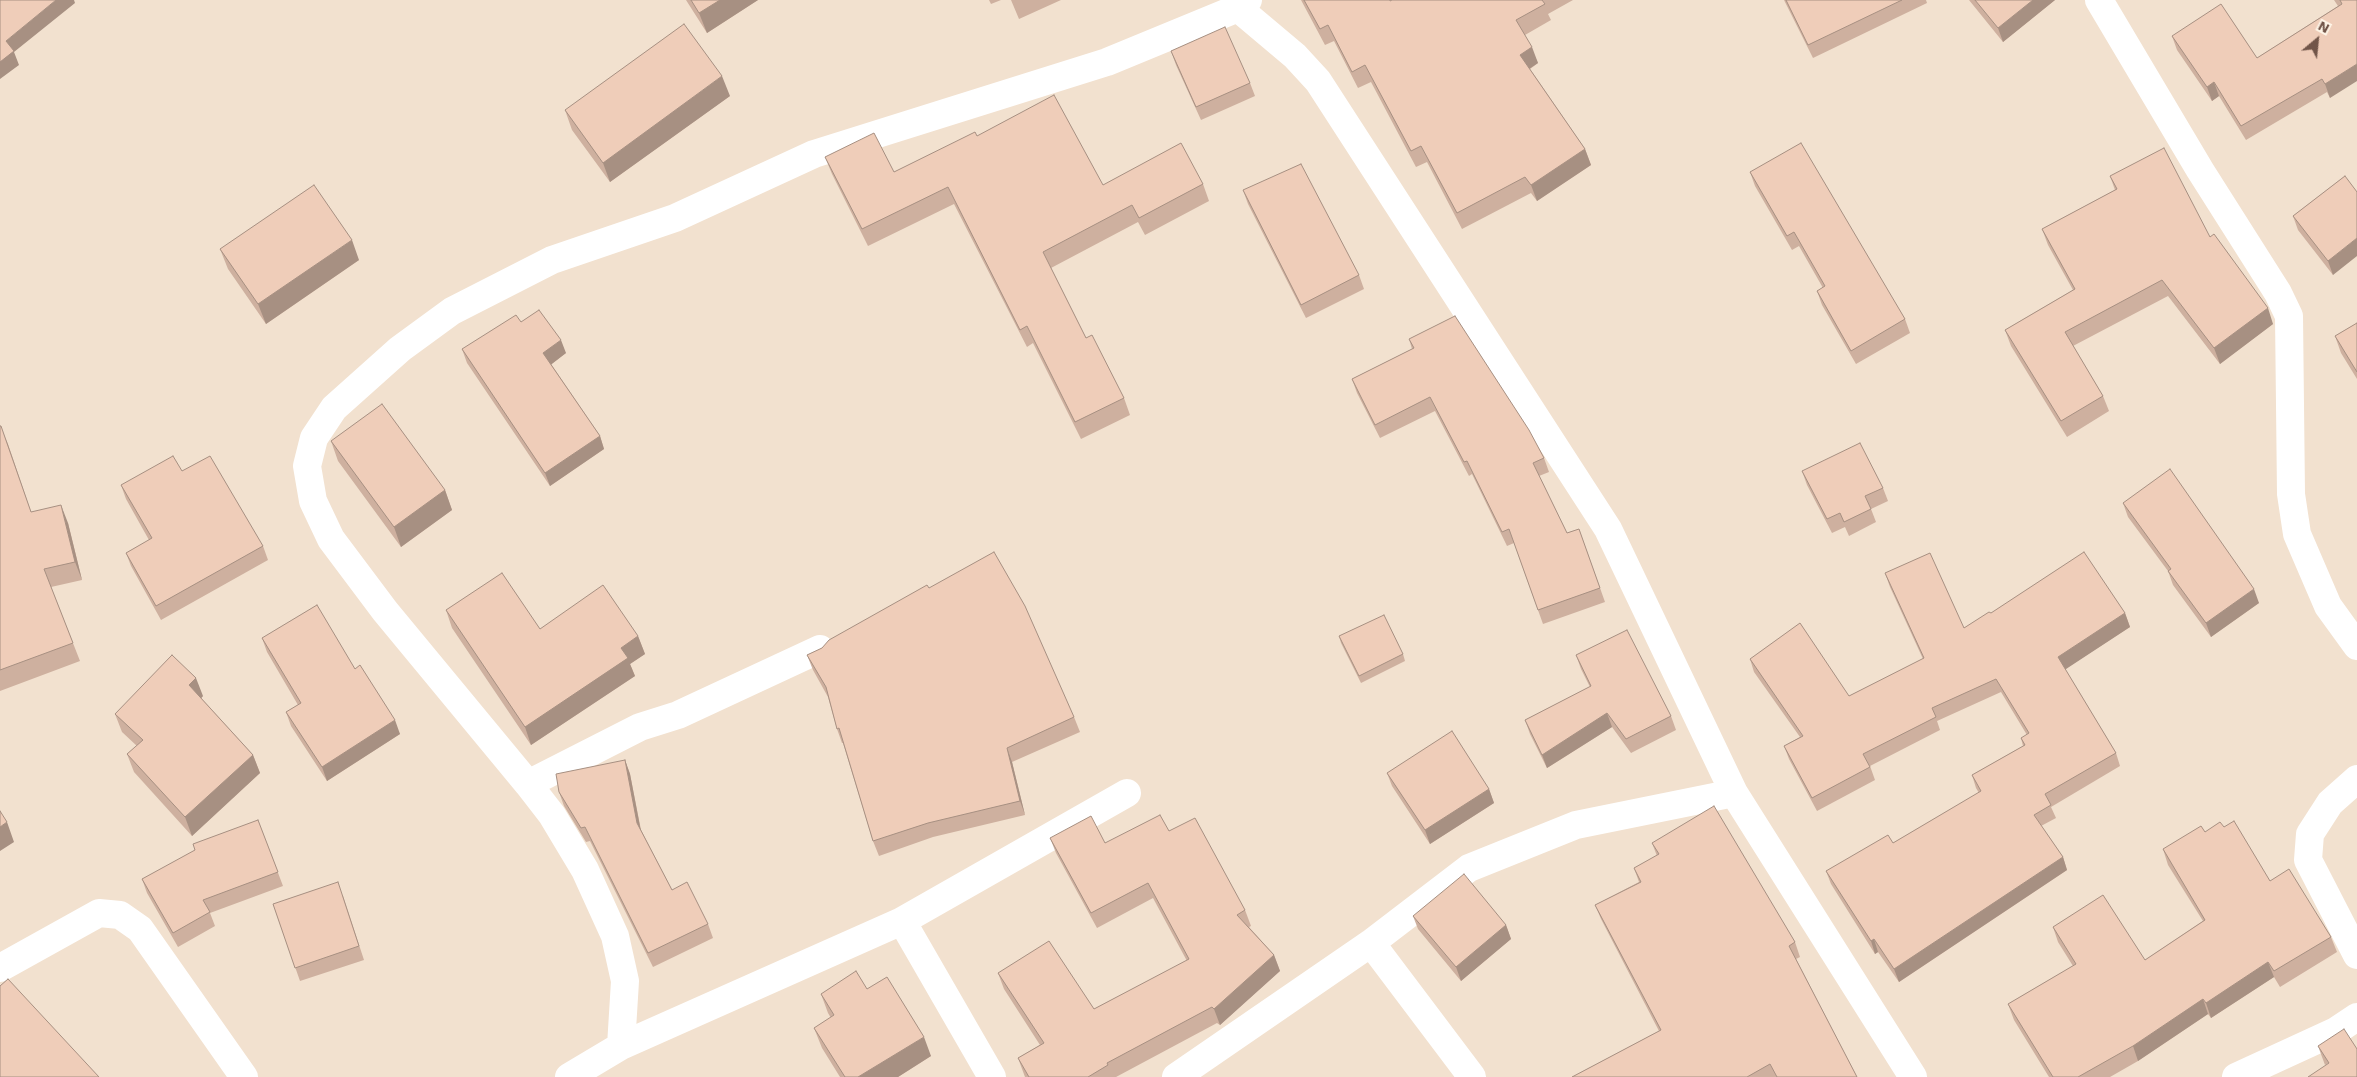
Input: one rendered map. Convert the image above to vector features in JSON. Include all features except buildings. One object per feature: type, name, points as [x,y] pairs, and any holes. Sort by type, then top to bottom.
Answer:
[{"type":"street","points":[[2099,0],[2195,161],[2278,293],[2288,316],[2291,494],[2297,534],[2328,606],[2357,646]]},
{"type":"street","points":[[622,1046],[625,981],[615,936],[585,870],[552,815],[385,611],[331,539],[313,501],[307,466],[314,438],[334,408],[400,349],[452,311],[552,260],[675,218],[814,154],[1107,62],[1243,4],[1318,81],[1608,530],[1734,793],[1913,1077]]},
{"type":"street","points":[[528,784],[640,727],[678,715],[820,649]]},
{"type":"street","points":[[2357,779],[2330,803],[2310,834],[2308,860],[2357,955]]},
{"type":"street","points":[[569,1077],[622,1046],[902,921],[1126,793]]},
{"type":"street","points":[[1176,1077],[1371,943],[1468,868],[1510,849],[1576,824],[1734,793]]},
{"type":"street","points":[[0,968],[100,912],[120,915],[140,929],[244,1077]]},
{"type":"street","points":[[902,921],[992,1077]]},
{"type":"street","points":[[1371,943],[1472,1077]]},
{"type":"street","points":[[2236,1077],[2336,1031],[2357,1017]]},
{"type":"shaded area","points":[[0,0],[2357,0],[2357,1077],[0,1077]]}]
